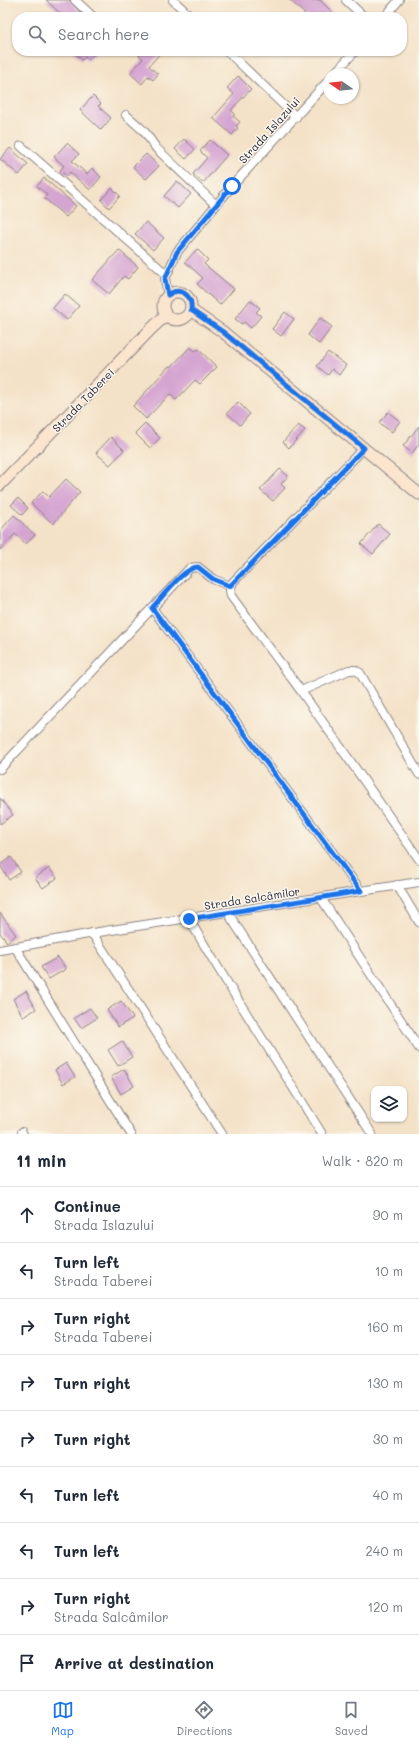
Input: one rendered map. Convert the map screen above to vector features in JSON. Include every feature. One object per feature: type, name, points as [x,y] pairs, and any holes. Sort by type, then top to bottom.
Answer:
[{"type":"street","points":[[76,0],[88,12]]},
{"type":"street","points":[[173,0],[186,12]]},
{"type":"street","points":[[346,0],[359,12]]},
{"type":"street","points":[[389,12],[399,0]]},
{"type":"street","points":[[232,56],[296,117]]},
{"type":"street","points":[[339,68],[350,56]]},
{"type":"street","name":"Strada Islazului","points":[[166,274],[177,252],[216,205],[323,87]]},
{"type":"street","points":[[126,114],[144,130],[156,148],[216,205]]},
{"type":"street","points":[[21,146],[166,274],[165,285],[168,295]]},
{"type":"street","points":[[175,291],[183,292],[191,302],[191,310],[189,314],[182,319],[174,320],[166,316],[163,305],[168,295],[175,291]]},
{"type":"street","points":[[191,310],[223,332],[419,494]]},
{"type":"street","name":"Strada Taberei","points":[[0,485],[151,329],[166,316]]},
{"type":"street","points":[[364,448],[230,586],[231,596],[301,690],[419,859]]},
{"type":"street","points":[[0,769],[184,573],[194,566],[198,567],[216,581],[230,586]]},
{"type":"street","points":[[152,608],[361,891]]},
{"type":"street","points":[[301,690],[348,670],[355,670],[360,673],[419,774]]},
{"type":"street","name":"Strada Salcâmilor","points":[[3,949],[92,933],[419,882]]},
{"type":"street","points":[[397,885],[419,922]]},
{"type":"street","points":[[322,898],[419,1048]]},
{"type":"street","points":[[228,913],[372,1134]]},
{"type":"street","points":[[189,919],[322,1134]]},
{"type":"street","points":[[92,933],[222,1134]]},
{"type":"street","points":[[0,941],[3,949]]},
{"type":"street","points":[[15,947],[131,1134]]},
{"type":"building","points":[[46,0],[69,0],[80,12],[59,12]]},
{"type":"building","points":[[290,0],[320,0],[332,12],[303,12]]},
{"type":"building","points":[[78,56],[92,56],[88,60],[85,57],[82,60]]},
{"type":"building","points":[[140,56],[158,56],[149,66],[158,74],[153,80],[148,76],[142,84],[130,73],[143,59]]},
{"type":"building","points":[[238,76],[251,89],[231,110],[235,114],[233,116],[240,122],[236,126],[238,128],[232,135],[213,118],[234,94],[227,88]]},
{"type":"building","points":[[93,96],[101,104],[98,106],[111,118],[101,130],[80,110]]},
{"type":"building","points":[[184,139],[195,149],[186,159],[175,149]]},
{"type":"building","points":[[210,140],[227,155],[203,183],[193,174],[207,158],[200,151]]},
{"type":"building","points":[[67,143],[79,154],[72,161],[87,174],[92,168],[101,177],[90,190],[70,172],[67,176],[60,170],[64,166],[54,157]]},
{"type":"building","points":[[10,148],[28,164],[19,175],[0,159]]},
{"type":"building","points":[[146,154],[159,166],[146,179],[133,167]]},
{"type":"building","points":[[44,178],[76,206],[66,217],[44,198],[47,195],[37,186]]},
{"type":"building","points":[[177,181],[191,194],[178,208],[164,196]]},
{"type":"building","points":[[112,188],[120,196],[109,208],[101,200]]},
{"type":"building","points":[[146,222],[164,238],[153,250],[135,234]]},
{"type":"building","points":[[197,249],[208,260],[204,264],[234,289],[220,305],[197,284],[203,278],[185,262]]},
{"type":"building","points":[[119,250],[138,267],[128,279],[124,276],[109,294],[92,280]]},
{"type":"building","points":[[65,294],[79,306],[67,320],[53,308]]},
{"type":"building","points":[[250,300],[260,308],[256,312],[261,316],[251,328],[244,322],[242,324],[235,319]]},
{"type":"building","points":[[285,312],[294,319],[281,336],[272,329]]},
{"type":"building","points":[[320,318],[332,327],[319,344],[308,335]]},
{"type":"building","points":[[190,347],[195,351],[198,349],[217,367],[200,384],[195,380],[176,400],[170,394],[146,419],[133,406],[169,366],[171,367]]},
{"type":"building","points":[[328,352],[346,365],[339,375],[332,369],[328,375],[317,366]]},
{"type":"building","points":[[238,402],[250,414],[240,425],[227,413]]},
{"type":"building","points":[[388,412],[400,421],[392,432],[379,423]]},
{"type":"building","points":[[145,423],[160,438],[150,448],[135,433]]},
{"type":"building","points":[[298,425],[305,430],[289,448],[283,442]]},
{"type":"building","points":[[419,426],[419,444],[412,453],[403,446]]},
{"type":"building","points":[[111,437],[124,450],[110,465],[96,453]]},
{"type":"building","points":[[280,469],[288,476],[281,484],[285,488],[273,501],[260,490]]},
{"type":"building","points":[[66,479],[80,492],[53,524],[31,503],[43,491],[49,497]]},
{"type":"building","points":[[18,498],[28,508],[22,515],[11,505]]},
{"type":"building","points":[[14,515],[35,535],[26,544],[15,534],[0,550],[0,531]]},
{"type":"building","points":[[378,524],[390,534],[373,554],[361,544]]},
{"type":"building","points":[[0,798],[13,815],[0,824]]},
{"type":"building","points":[[11,857],[21,872],[9,880],[0,865]]},
{"type":"building","points":[[49,868],[57,878],[43,888],[35,878]]},
{"type":"building","points":[[0,913],[16,935],[7,942],[0,933]]},
{"type":"building","points":[[58,957],[66,969],[49,979],[41,967]]},
{"type":"building","points":[[26,991],[36,1009],[23,1017],[13,999]]},
{"type":"building","points":[[121,1001],[133,1018],[118,1027],[107,1010]]},
{"type":"building","points":[[90,1008],[97,1018],[81,1028],[74,1018]]},
{"type":"building","points":[[122,1041],[132,1057],[118,1066],[108,1050]]},
{"type":"building","points":[[66,1063],[75,1077],[63,1084],[55,1070]]},
{"type":"building","points":[[124,1069],[134,1086],[121,1094],[111,1077]]},
{"type":"route","points":[[189,919],[361,891],[340,860],[152,608],[184,573],[194,566],[198,567],[220,583],[230,586],[364,448],[223,332],[191,310],[192,306],[190,298],[187,295],[183,292],[175,291],[168,295],[165,279],[166,274],[177,252],[192,232],[232,186]]}]
